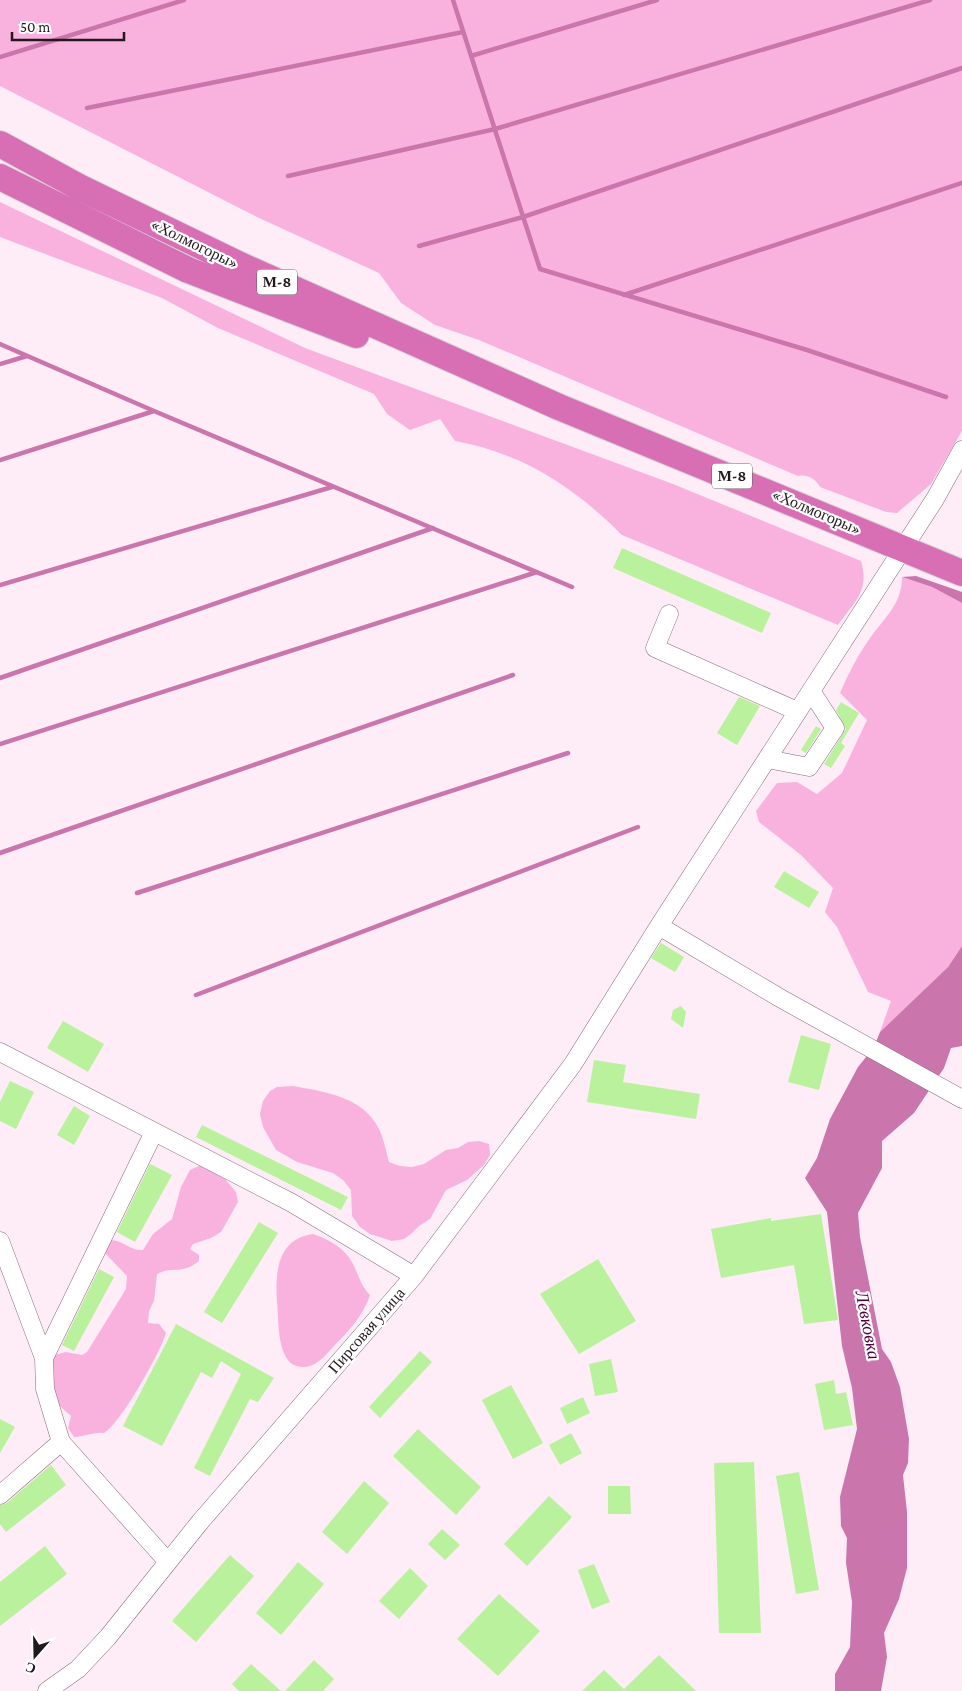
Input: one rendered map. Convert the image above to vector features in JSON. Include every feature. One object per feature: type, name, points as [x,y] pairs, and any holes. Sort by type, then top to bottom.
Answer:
[{"type":"highway","name":"«Холмогоры»","points":[[0,144],[79,187],[240,265],[559,407],[903,547],[962,573]]},
{"type":"highway","name":"«Холмогоры»","points":[[0,177],[188,270],[358,336],[559,407]]},
{"type":"street","points":[[414,1276],[573,1064],[659,926],[935,499],[962,450]]},
{"type":"street","points":[[669,614],[655,648],[797,711]]},
{"type":"street","points":[[767,759],[809,767],[835,728],[811,691]]},
{"type":"street","points":[[659,926],[780,998],[962,1098]]},
{"type":"street","name":"Пирсовая улица","points":[[0,1052],[292,1203],[414,1276],[168,1562],[108,1637],[78,1669],[47,1691]]},
{"type":"street","points":[[44,1358],[154,1132]]},
{"type":"street","points":[[0,1241],[44,1358],[45,1389],[61,1442],[168,1562]]},
{"type":"street","points":[[0,1495],[61,1442]]},
{"type":"shaded area","points":[[0,0],[962,0],[962,431],[931,484],[897,513],[886,512],[820,487],[811,478],[798,476],[479,340],[435,325],[401,303],[379,273],[257,217],[0,86]]},
{"type":"shaded area","points":[[0,202],[305,348],[673,484],[861,561],[863,580],[859,596],[838,625],[622,535],[585,502],[546,474],[503,454],[455,441],[440,419],[410,430],[387,414],[374,394],[218,328],[162,298],[0,237]]},
{"type":"shaded area","points":[[902,577],[932,587],[962,603],[962,946],[948,967],[880,1032],[891,1001],[868,992],[837,927],[825,912],[833,888],[801,855],[759,822],[756,811],[777,783],[797,782],[817,794],[842,773],[867,720],[840,693],[861,651],[896,603]]},
{"type":"shaded area","points":[[293,1086],[342,1097],[363,1109],[379,1129],[389,1162],[400,1166],[412,1167],[424,1164],[446,1150],[458,1148],[468,1142],[479,1141],[489,1144],[490,1155],[484,1165],[467,1180],[446,1190],[430,1219],[404,1239],[392,1241],[370,1234],[360,1227],[352,1216],[351,1190],[343,1180],[333,1173],[297,1162],[276,1150],[263,1127],[260,1114],[263,1101],[270,1091],[277,1087]]},
{"type":"shaded area","points":[[201,1165],[225,1179],[236,1192],[238,1202],[221,1232],[211,1238],[193,1244],[190,1249],[199,1255],[199,1261],[187,1268],[163,1271],[157,1274],[154,1301],[149,1311],[148,1323],[159,1324],[166,1333],[148,1371],[130,1402],[111,1427],[104,1433],[74,1437],[68,1428],[71,1416],[52,1399],[52,1361],[55,1355],[66,1352],[82,1355],[87,1352],[126,1289],[127,1276],[103,1251],[109,1240],[118,1241],[134,1249],[143,1250],[153,1234],[172,1219],[181,1187],[190,1170]]},
{"type":"shaded area","points":[[313,1234],[331,1242],[346,1253],[370,1295],[364,1310],[327,1354],[311,1366],[302,1367],[294,1365],[287,1359],[283,1351],[280,1341],[276,1291],[278,1269],[285,1250],[301,1237]]},
{"type":"water","points":[[916,576],[962,592],[962,603],[932,587],[902,577]]},
{"type":"water","name":"Левковка","points":[[962,946],[962,1046],[951,1048],[944,1068],[914,1113],[882,1141],[882,1168],[858,1213],[860,1237],[882,1349],[891,1362],[900,1387],[909,1439],[908,1463],[903,1475],[907,1512],[907,1568],[899,1599],[884,1633],[887,1657],[881,1691],[835,1691],[835,1674],[850,1647],[852,1602],[846,1563],[847,1538],[841,1526],[840,1497],[857,1429],[852,1388],[842,1346],[827,1212],[805,1178],[817,1158],[830,1119],[858,1067],[874,1047],[880,1032],[948,967]]},
{"type":"building","points":[[622,548],[771,613],[762,633],[613,568]]},
{"type":"building","points":[[739,697],[760,706],[737,745],[717,733]]},
{"type":"building","points":[[841,702],[859,713],[841,743],[845,746],[831,768],[824,764],[846,729],[836,710]]},
{"type":"building","points":[[816,726],[821,729],[806,753],[801,750]]},
{"type":"building","points":[[784,871],[819,892],[809,908],[774,887]]},
{"type":"building","points":[[661,943],[684,957],[675,972],[651,958]]},
{"type":"building","points":[[681,1006],[686,1012],[683,1028],[671,1019],[673,1010]]},
{"type":"building","points":[[63,1021],[104,1044],[88,1072],[47,1048]]},
{"type":"building","points":[[801,1035],[831,1044],[819,1090],[788,1082]]},
{"type":"building","points":[[594,1060],[626,1065],[623,1082],[700,1094],[696,1119],[587,1102]]},
{"type":"building","points":[[10,1081],[34,1092],[16,1129],[0,1121],[0,1102]]},
{"type":"building","points":[[74,1106],[90,1116],[74,1145],[57,1135]]},
{"type":"building","points":[[202,1125],[348,1197],[341,1210],[196,1137]]},
{"type":"building","points":[[150,1164],[172,1175],[135,1242],[117,1232]]},
{"type":"building","points":[[821,1214],[838,1320],[804,1324],[794,1265],[721,1278],[711,1229],[771,1218],[771,1221]]},
{"type":"building","points":[[259,1222],[278,1233],[222,1323],[204,1312]]},
{"type":"building","points":[[598,1259],[636,1321],[579,1354],[540,1294]]},
{"type":"building","points":[[99,1269],[114,1277],[74,1351],[62,1345]]},
{"type":"building","points":[[176,1324],[274,1378],[258,1402],[250,1399],[210,1476],[194,1468],[241,1374],[221,1361],[212,1378],[201,1372],[162,1446],[123,1426]]},
{"type":"building","points":[[420,1351],[432,1362],[380,1418],[369,1407]]},
{"type":"building","points":[[611,1359],[618,1392],[595,1396],[589,1364]]},
{"type":"building","points":[[834,1380],[836,1394],[846,1392],[853,1425],[824,1430],[815,1384]]},
{"type":"building","points":[[511,1385],[543,1443],[513,1459],[482,1400]]},
{"type":"building","points":[[583,1397],[590,1413],[567,1424],[560,1408]]},
{"type":"building","points":[[0,1419],[15,1427],[0,1453]]},
{"type":"building","points":[[418,1429],[481,1487],[456,1515],[393,1456]]},
{"type":"building","points":[[571,1433],[582,1453],[560,1465],[549,1445]]},
{"type":"building","points":[[754,1462],[761,1633],[719,1633],[714,1463]]},
{"type":"building","points":[[51,1465],[66,1485],[6,1532],[0,1524],[0,1505],[7,1503]]},
{"type":"building","points":[[799,1472],[819,1590],[796,1594],[776,1476]]},
{"type":"building","points":[[364,1481],[389,1503],[347,1554],[322,1532]]},
{"type":"building","points":[[608,1486],[630,1486],[631,1514],[608,1514]]},
{"type":"building","points":[[549,1496],[572,1517],[527,1566],[504,1544]]},
{"type":"building","points":[[442,1529],[460,1545],[445,1560],[428,1544]]},
{"type":"building","points":[[45,1546],[67,1574],[0,1626],[0,1582]]},
{"type":"building","points":[[230,1555],[254,1576],[196,1642],[172,1621]]},
{"type":"building","points":[[298,1562],[324,1584],[281,1635],[256,1613]]},
{"type":"building","points":[[594,1564],[610,1602],[592,1609],[578,1570]]},
{"type":"building","points":[[410,1568],[428,1586],[399,1619],[379,1601]]},
{"type":"building","points":[[499,1594],[540,1631],[498,1676],[457,1639]]},
{"type":"building","points":[[659,1655],[696,1691],[582,1691],[604,1670],[624,1689]]},
{"type":"building","points":[[314,1660],[334,1679],[323,1691],[285,1691]]},
{"type":"building","points":[[251,1664],[281,1691],[239,1691],[232,1684]]},
{"type":"waterway","points":[[0,57],[184,0]]},
{"type":"waterway","points":[[453,0],[540,269],[807,350],[946,397]]},
{"type":"waterway","points":[[471,56],[657,0]]},
{"type":"waterway","points":[[288,176],[495,129],[930,0]]},
{"type":"waterway","points":[[87,108],[463,32]]},
{"type":"waterway","points":[[419,246],[523,217],[962,68]]},
{"type":"waterway","points":[[624,295],[962,183]]},
{"type":"waterway","points":[[0,344],[572,587]]},
{"type":"waterway","points":[[0,364],[27,356]]},
{"type":"waterway","points":[[0,460],[154,411]]},
{"type":"waterway","points":[[0,585],[332,487]]},
{"type":"waterway","points":[[0,678],[433,528]]},
{"type":"waterway","points":[[0,744],[537,572]]},
{"type":"waterway","points":[[0,853],[513,675]]},
{"type":"waterway","points":[[137,893],[568,753]]},
{"type":"waterway","points":[[196,995],[638,827]]}]
